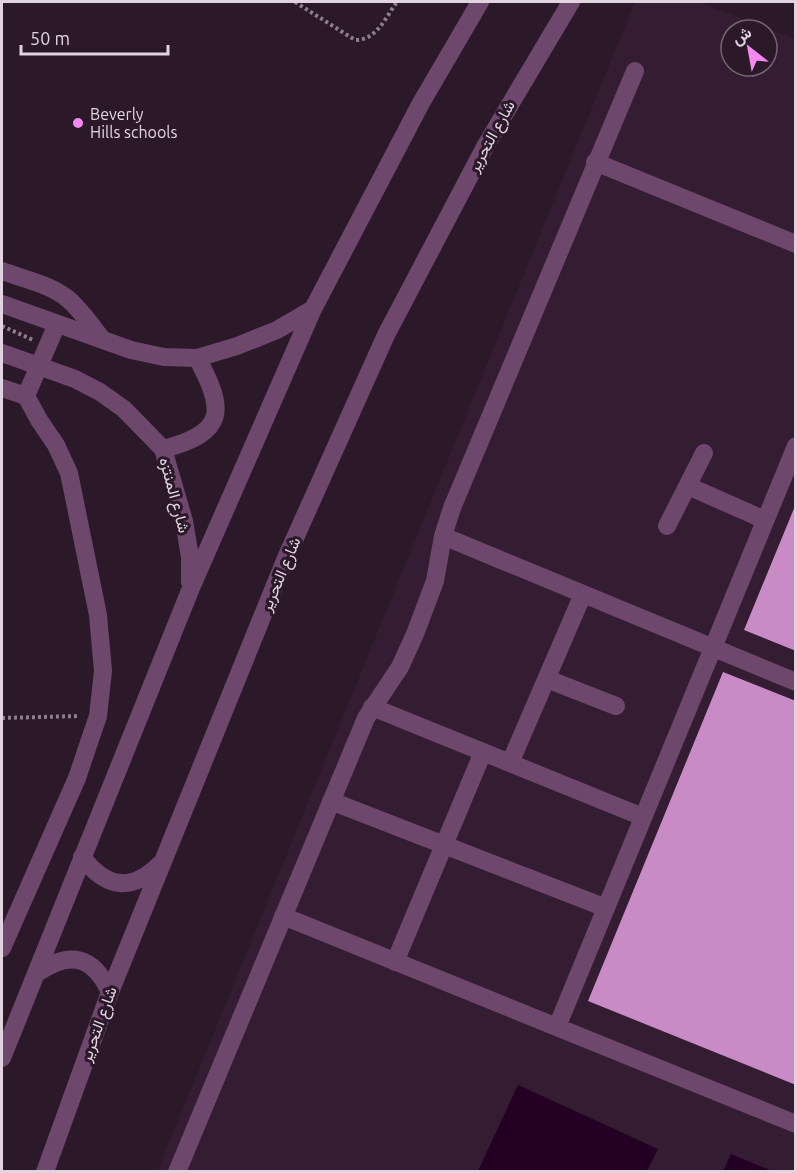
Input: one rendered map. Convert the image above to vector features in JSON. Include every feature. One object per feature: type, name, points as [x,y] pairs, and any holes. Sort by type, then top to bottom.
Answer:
[{"type":"street","points":[[2,1058],[191,588],[313,309],[420,103],[480,2]]},
{"type":"street","name":"شارع التحرير","points":[[45,1172],[110,992],[286,558],[386,335],[486,145],[571,2]]},
{"type":"street","points":[[177,1172],[372,707],[400,667],[415,634],[435,581],[443,536],[456,498],[635,71]]},
{"type":"street","points":[[595,162],[795,244]]},
{"type":"street","points":[[2,271],[52,289],[66,297],[79,309],[102,339]]},
{"type":"street","points":[[2,304],[130,350],[164,357],[197,358],[267,334],[313,309]]},
{"type":"street","points":[[26,396],[57,324]]},
{"type":"street","name":"شارع المنتزه","points":[[2,353],[75,380],[100,392],[124,409],[163,449],[184,521],[190,557],[191,588]]},
{"type":"street","points":[[163,449],[188,443],[208,430],[218,407],[211,383],[197,358]]},
{"type":"street","points":[[2,388],[26,396],[56,445],[69,473],[98,615],[103,670],[98,716],[77,778],[2,948]]},
{"type":"street","points":[[557,1027],[795,446]]},
{"type":"street","points":[[667,526],[704,453]]},
{"type":"street","points":[[688,486],[765,520]]},
{"type":"street","points":[[443,536],[795,682]]},
{"type":"street","points":[[510,763],[584,594]]},
{"type":"street","points":[[547,679],[616,706]]},
{"type":"street","points":[[372,707],[643,817]]},
{"type":"street","points":[[395,962],[483,752]]},
{"type":"street","points":[[331,801],[606,908]]},
{"type":"street","points":[[82,857],[94,872],[110,882],[130,883],[148,876],[162,863]]},
{"type":"street","points":[[283,916],[795,1124]]},
{"type":"street","points":[[37,973],[52,962],[70,959],[88,964],[102,976],[110,992]]},
{"type":"path","points":[[295,2],[355,40],[365,40],[374,35],[397,2]]},
{"type":"path","points":[[2,326],[34,340]]},
{"type":"path","points":[[2,718],[98,716]]},
{"type":"shaded area","points":[[635,2],[699,2],[741,18],[719,18],[719,78],[779,78],[779,33],[795,39],[795,1171],[157,1172]]},
{"type":"shaded area","points":[[518,1085],[658,1149],[647,1171],[478,1171]]},
{"type":"shaded area","points":[[731,1154],[772,1171],[723,1171]]},
{"type":"building","points":[[796,506],[796,651],[744,630]]},
{"type":"building","points":[[723,672],[796,701],[796,1085],[588,1001]]},
{"type":"place","name":"Beverly Hills schools","points":[[78,123]]}]
